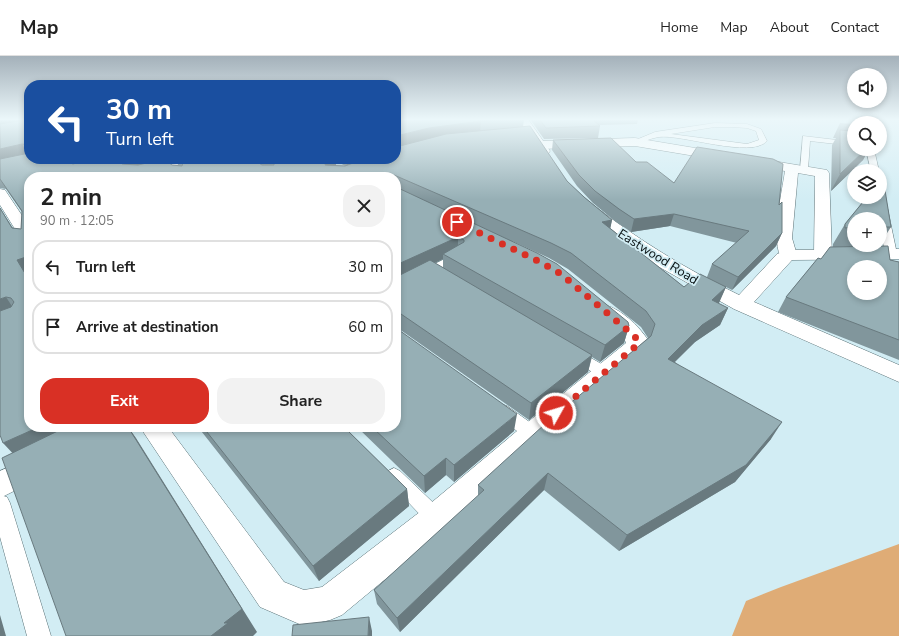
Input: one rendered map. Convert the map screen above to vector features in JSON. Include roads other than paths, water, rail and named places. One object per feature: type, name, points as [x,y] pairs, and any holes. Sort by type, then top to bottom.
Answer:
[{"type":"street","points":[[538,146],[555,166]]},
{"type":"street","points":[[660,146],[822,173],[823,255]]},
{"type":"street","points":[[788,255],[784,238],[798,169]]},
{"type":"street","points":[[0,193],[4,209],[24,232]]},
{"type":"street","name":"Eastwood Road","points":[[576,196],[609,226],[690,278],[741,305],[899,374]]},
{"type":"street","points":[[741,305],[783,258],[788,255],[895,254]]},
{"type":"street","points":[[157,432],[272,595],[304,608],[330,603],[436,518],[532,433],[636,346],[638,340],[590,299]]},
{"type":"street","points":[[0,485],[61,454]]},
{"type":"lane","points":[[798,169],[804,146]]},
{"type":"lane","points":[[72,164],[79,172],[93,168]]},
{"type":"lane","points":[[151,172],[181,164]]},
{"type":"lane","points":[[170,167],[176,172]]},
{"type":"lane","points":[[882,204],[895,254]]},
{"type":"lane","points":[[401,286],[457,256]]},
{"type":"lane","points":[[433,270],[446,278]]},
{"type":"lane","points":[[565,349],[605,373]]},
{"type":"lane","points":[[487,400],[532,433]]},
{"type":"lane","points":[[382,464],[436,518]]},
{"type":"lane","points":[[0,504],[39,636]]},
{"type":"waterway","points":[[781,636],[899,590]]}]
